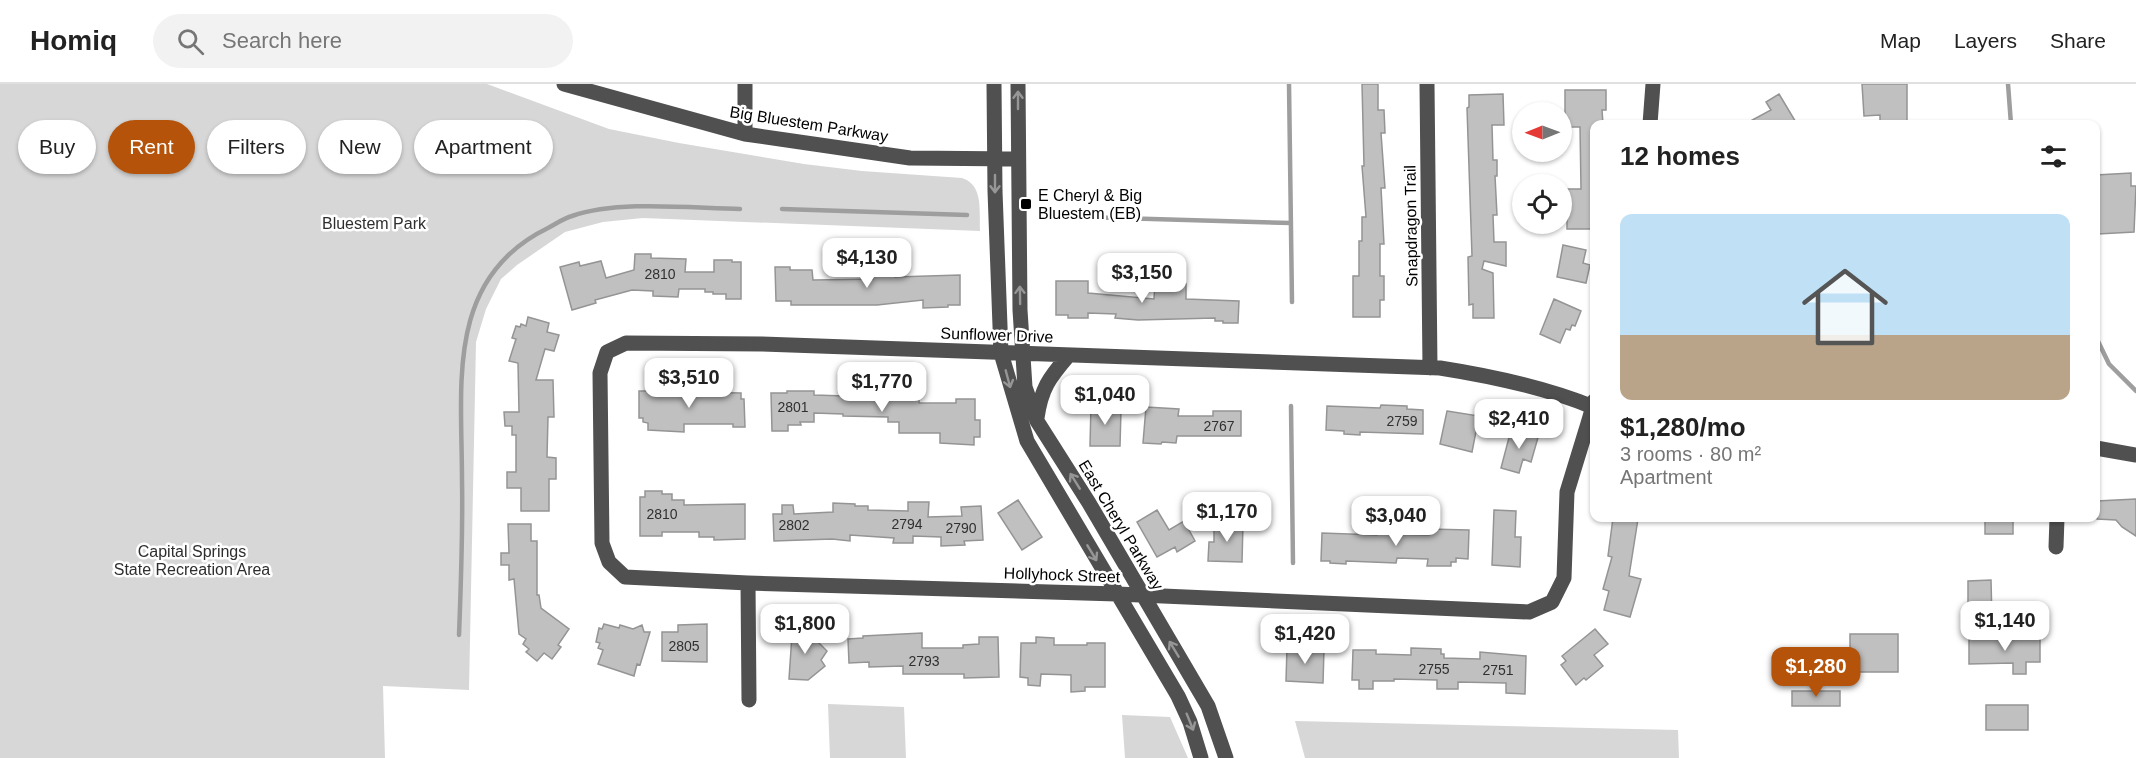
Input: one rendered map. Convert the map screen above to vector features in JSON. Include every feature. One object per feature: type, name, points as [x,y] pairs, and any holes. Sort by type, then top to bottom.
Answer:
[{"type":"street","name":"Big Bluestem Parkway","points":[[564,84],[745,134],[910,158],[1018,159]]},
{"type":"street","points":[[745,84],[745,134]]},
{"type":"street","points":[[994,84],[1001,353],[1014,404],[1027,441],[1178,696],[1190,722],[1201,758]]},
{"type":"street","name":"East Cheryl Parkway","points":[[1018,84],[1022,353],[1025,387],[1037,421],[1089,503],[1208,705],[1226,758]]},
{"type":"street","name":"Snapdragon Trail","points":[[1427,84],[1430,368]]},
{"type":"street","points":[[1650,120],[1653,84]]},
{"type":"street","name":"Sunflower Drive","points":[[609,562],[602,543],[600,373],[607,352],[626,343],[773,345],[1430,368],[1491,375],[1590,404]]},
{"type":"street","points":[[1037,421],[1040,398],[1048,379],[1068,356]]},
{"type":"street","name":"Hollyhock Street","points":[[609,562],[625,577],[1117,594],[1529,612],[1552,602],[1564,578],[1567,492],[1590,418]]},
{"type":"street","points":[[2100,449],[2136,455]]},
{"type":"street","points":[[2056,547],[2057,522]]},
{"type":"street","points":[[748,583],[749,700]]},
{"type":"green space","points":[[0,84],[487,84],[609,129],[804,164],[862,171],[962,178],[974,187],[979,200],[980,231],[643,218],[603,222],[565,232],[517,265],[501,279],[486,309],[476,342],[469,690],[383,686],[385,758],[0,758]]},
{"type":"green space","points":[[828,704],[904,707],[906,758],[830,758]]},
{"type":"green space","points":[[1122,715],[1170,717],[1188,758],[1125,758]]},
{"type":"green space","points":[[1295,721],[1678,730],[1679,758],[1305,758]]},
{"type":"building","points":[[1362,84],[1378,84],[1378,110],[1384,110],[1385,133],[1381,133],[1385,188],[1381,188],[1384,244],[1380,244],[1380,276],[1384,276],[1384,300],[1380,300],[1380,317],[1353,317],[1353,276],[1359,276],[1359,241],[1362,241],[1362,217],[1366,217],[1362,166],[1364,166]]},
{"type":"building","points":[[1862,84],[1907,84],[1907,120],[1880,120],[1880,115],[1864,116]]},
{"type":"building","points":[[1565,90],[1606,90],[1606,110],[1602,110],[1603,120],[1590,120],[1590,229],[1572,229],[1572,189],[1581,189],[1580,127],[1572,127],[1572,102],[1565,102]]},
{"type":"building","points":[[1503,94],[1504,125],[1492,125],[1493,160],[1497,160],[1497,176],[1495,176],[1497,215],[1493,215],[1494,242],[1506,242],[1506,266],[1484,261],[1482,269],[1493,273],[1494,318],[1473,318],[1473,304],[1469,305],[1468,257],[1472,256],[1467,108],[1469,107],[1469,95]]},
{"type":"building","points":[[1779,94],[1795,120],[1752,120],[1771,110],[1766,102]]},
{"type":"building","points":[[2131,173],[2131,186],[2136,186],[2134,232],[2100,234],[2100,175]]},
{"type":"building","points":[[1563,245],[1586,250],[1583,263],[1590,265],[1586,283],[1557,277]]},
{"type":"building","points":[[635,254],[651,254],[651,258],[686,259],[685,272],[714,272],[714,260],[741,262],[741,299],[726,299],[726,294],[713,294],[713,292],[705,292],[705,289],[679,289],[678,297],[653,296],[653,291],[632,290],[595,300],[596,303],[572,310],[560,267],[579,262],[580,266],[601,261],[606,278],[634,270]]},
{"type":"building","points":[[775,267],[812,270],[813,280],[873,279],[872,275],[877,275],[877,269],[894,268],[895,277],[960,275],[960,305],[923,308],[923,300],[877,305],[791,305],[791,301],[776,301]]},
{"type":"building","points":[[1056,281],[1088,281],[1088,293],[1154,299],[1155,282],[1186,284],[1186,299],[1239,301],[1238,323],[1223,323],[1223,321],[1215,321],[1215,318],[1138,320],[1115,318],[1116,314],[1088,313],[1088,318],[1068,318],[1068,315],[1056,315]]},
{"type":"building","points":[[1554,299],[1581,311],[1575,326],[1572,325],[1570,330],[1566,329],[1560,343],[1540,334]]},
{"type":"building","points":[[528,317],[549,323],[547,332],[559,335],[554,351],[545,349],[536,380],[553,380],[554,417],[548,417],[547,457],[556,458],[556,479],[549,479],[549,511],[521,511],[521,488],[507,488],[507,472],[516,472],[516,435],[512,435],[512,426],[505,426],[504,412],[519,412],[518,363],[509,361],[516,339],[512,338],[516,326],[520,327],[521,324],[526,326]]},
{"type":"building","points":[[655,387],[673,387],[673,390],[684,392],[741,393],[741,399],[744,399],[745,427],[733,427],[733,424],[684,424],[684,432],[648,430],[648,423],[643,422],[643,418],[639,418],[639,391],[655,391]]},
{"type":"building","points":[[787,391],[814,391],[814,395],[845,396],[845,394],[908,394],[908,399],[919,399],[919,403],[956,403],[956,399],[975,399],[975,420],[980,420],[980,437],[974,437],[974,445],[940,443],[940,433],[899,433],[899,422],[888,422],[888,417],[814,413],[814,422],[788,425],[788,431],[772,431],[771,393],[787,393]]},
{"type":"building","points":[[1091,405],[1107,405],[1107,409],[1121,410],[1120,446],[1090,446]]},
{"type":"building","points":[[1381,405],[1407,406],[1407,409],[1423,410],[1423,434],[1360,432],[1360,435],[1326,430],[1327,406],[1380,408]]},
{"type":"building","points":[[1146,407],[1179,409],[1178,416],[1213,416],[1213,411],[1241,411],[1241,436],[1177,436],[1176,443],[1143,443]]},
{"type":"building","points":[[1447,411],[1479,416],[1472,452],[1440,444]]},
{"type":"building","points":[[1525,429],[1539,434],[1531,462],[1523,459],[1519,473],[1501,468],[1511,430],[1524,433]]},
{"type":"building","points":[[645,491],[662,491],[662,494],[672,494],[672,500],[684,500],[684,505],[745,504],[745,539],[714,540],[714,537],[699,537],[699,532],[662,532],[662,536],[640,536],[640,497],[645,497]]},
{"type":"building","points":[[2136,499],[2136,536],[2116,520],[2100,519],[2100,501]]},
{"type":"building","points":[[1018,500],[1042,537],[1022,550],[998,513]]},
{"type":"building","points":[[908,502],[929,502],[928,517],[962,516],[961,507],[981,506],[983,540],[964,541],[965,545],[941,546],[941,537],[913,536],[913,543],[893,543],[894,538],[850,535],[850,541],[832,539],[774,541],[773,514],[782,514],[782,505],[793,505],[794,514],[833,512],[833,503],[868,506],[868,510],[908,511]]},
{"type":"building","points":[[1157,510],[1169,530],[1184,521],[1195,541],[1177,552],[1175,547],[1157,557],[1137,522]]},
{"type":"building","points":[[1494,510],[1516,511],[1515,537],[1521,537],[1520,567],[1492,565]]},
{"type":"building","points":[[1612,522],[1638,522],[1629,576],[1641,579],[1630,617],[1604,610],[1609,591],[1603,589],[1612,557],[1608,556]]},
{"type":"building","points":[[1985,522],[2013,522],[2013,534],[1985,534]]},
{"type":"building","points":[[1214,523],[1243,524],[1242,562],[1208,561],[1209,542],[1214,542]]},
{"type":"building","points":[[508,524],[531,524],[531,541],[537,541],[537,595],[539,595],[541,608],[569,629],[558,645],[561,647],[552,659],[544,653],[537,661],[526,652],[529,649],[523,644],[526,639],[519,634],[514,579],[509,580],[509,565],[501,565],[501,553],[509,553]]},
{"type":"building","points":[[1377,524],[1390,524],[1389,534],[1429,535],[1429,529],[1469,530],[1468,559],[1456,558],[1456,562],[1451,562],[1451,566],[1427,566],[1428,559],[1397,558],[1396,563],[1346,561],[1346,564],[1321,561],[1322,533],[1377,535]]},
{"type":"building","points":[[1991,580],[1992,619],[1968,621],[1968,581]]},
{"type":"building","points":[[604,624],[633,629],[642,625],[644,632],[650,632],[640,665],[637,664],[634,676],[598,664],[603,650],[598,648],[600,643],[596,642],[599,628],[602,629]]},
{"type":"building","points":[[707,624],[707,662],[662,661],[662,632],[678,632],[678,625]]},
{"type":"building","points":[[795,628],[813,629],[813,637],[827,651],[821,660],[825,666],[808,680],[789,679],[792,635],[794,635]]},
{"type":"building","points":[[1595,629],[1608,644],[1594,655],[1603,666],[1576,685],[1561,665],[1566,661],[1562,656]]},
{"type":"building","points":[[922,633],[922,648],[963,648],[963,645],[979,644],[979,637],[998,637],[999,677],[964,678],[964,674],[903,674],[903,666],[869,667],[869,662],[849,663],[848,639]]},
{"type":"building","points":[[1850,634],[1898,634],[1898,672],[1850,672]]},
{"type":"building","points":[[1036,637],[1054,638],[1054,645],[1105,643],[1105,687],[1085,687],[1085,691],[1071,692],[1071,675],[1041,674],[1040,686],[1028,685],[1028,678],[1020,677],[1021,643],[1036,643]]},
{"type":"building","points":[[2040,638],[2040,662],[2026,662],[2026,674],[2013,674],[2013,663],[1969,664],[1969,639]]},
{"type":"building","points":[[1287,647],[1324,649],[1323,683],[1286,681]]},
{"type":"building","points":[[1411,648],[1441,649],[1444,658],[1480,659],[1480,652],[1526,656],[1525,694],[1506,693],[1506,683],[1458,682],[1458,689],[1437,689],[1437,680],[1394,679],[1394,681],[1373,681],[1373,689],[1359,689],[1359,680],[1352,680],[1353,650],[1376,650],[1376,654],[1411,655]]},
{"type":"building","points":[[1792,691],[1840,691],[1840,706],[1792,706]]},
{"type":"building","points":[[1986,705],[2028,705],[2028,730],[1986,730]]},
{"type":"waterway","points":[[1289,84],[1292,302]]},
{"type":"waterway","points":[[2008,84],[2011,120]]},
{"type":"waterway","points":[[459,635],[462,538],[462,371],[466,337],[476,304],[491,275],[515,249],[563,220],[591,211],[632,206],[740,209]]},
{"type":"waterway","points":[[782,209],[967,215]]},
{"type":"waterway","points":[[1049,216],[1291,223]]},
{"type":"waterway","points":[[2100,345],[2109,364],[2136,391]]},
{"type":"waterway","points":[[1291,406],[1293,563]]},
{"type":"place","name":"E Cheryl & Big Bluestem (EB)","points":[[1026,204]]},
{"type":"park label","name":"Bluestem Park","points":[[374,223]]},
{"type":"park label","name":"Capital Springs State Recreation Area","points":[[192,560]]}]
